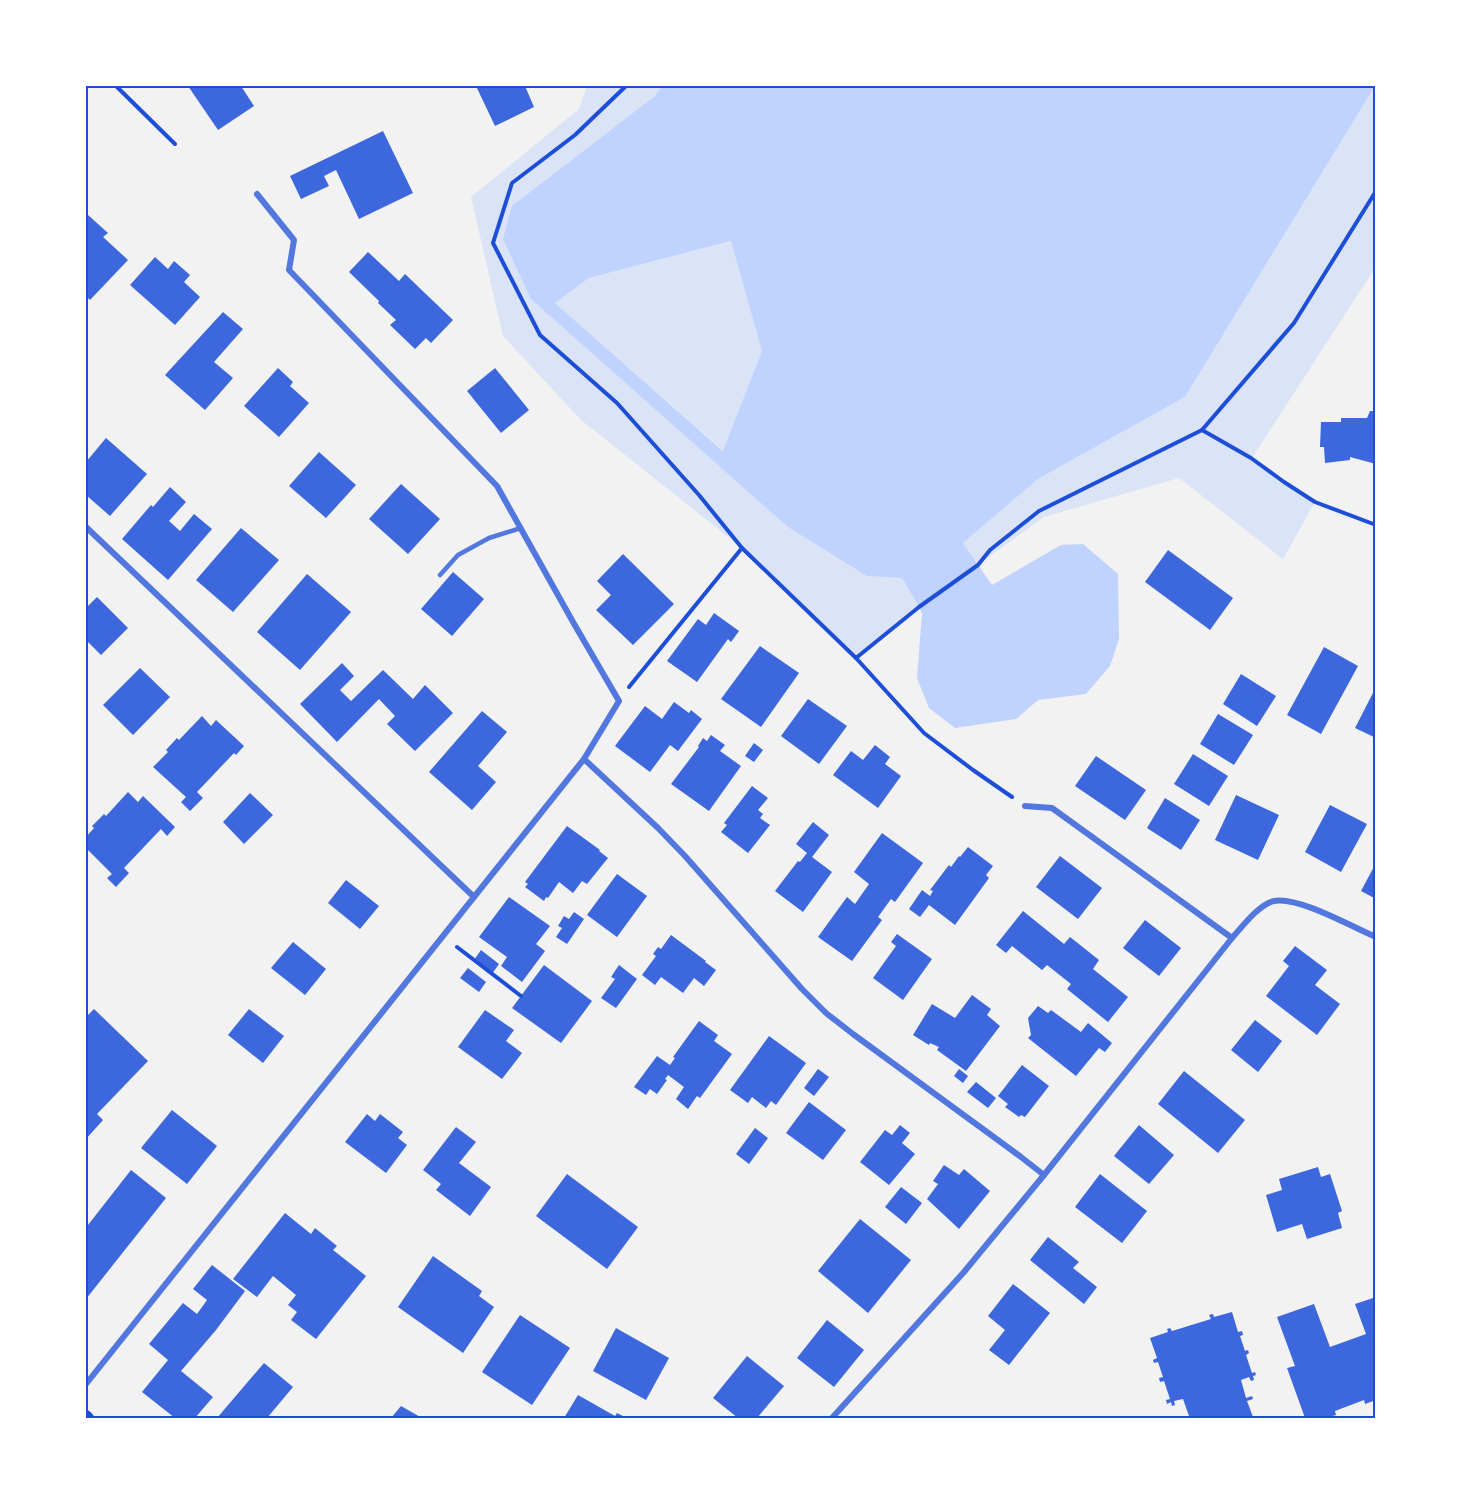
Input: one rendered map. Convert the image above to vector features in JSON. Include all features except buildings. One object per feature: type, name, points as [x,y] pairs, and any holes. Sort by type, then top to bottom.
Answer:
[{"type":"street","points":[[86,1384],[584,759],[619,701],[498,486],[289,270],[294,240],[256,194]]},
{"type":"street","points":[[86,527],[474,897]]},
{"type":"street","points":[[584,759],[685,856],[802,989],[826,1013],[1044,1175]]},
{"type":"street","points":[[1025,806],[1052,808],[1232,938]]},
{"type":"street","points":[[832,1419],[964,1272],[1232,938],[1257,911],[1273,901],[1290,901],[1376,937]]},
{"type":"lane","points":[[440,575],[458,555],[489,538],[521,528]]},
{"type":"path","points":[[116,86],[174,144]]},
{"type":"path","points":[[626,86],[575,135],[512,183],[493,243],[540,336],[617,403],[699,495],[742,548],[856,658],[924,733],[1025,806]]},
{"type":"path","points":[[856,658],[919,607],[978,565],[990,550],[1039,511],[1202,430],[1294,323],[1376,191]]},
{"type":"path","points":[[1202,430],[1251,458],[1315,502],[1376,525]]},
{"type":"path","points":[[619,701],[742,548]]},
{"type":"path","points":[[442,937],[521,996]]},
{"type":"shaded area","points":[[587,86],[662,86],[531,299],[867,576],[902,578],[919,607],[856,658],[742,548],[581,420],[503,336],[471,197],[579,109]]},
{"type":"shaded area","points":[[1375,86],[1375,268],[1252,458],[1315,502],[1283,559],[1179,478],[1044,517],[978,565],[963,543],[1038,479],[1185,397]]},
{"type":"shaded area","points":[[732,241],[762,351],[724,451],[555,303],[589,278]]},
{"type":"water","points":[[662,86],[1375,86],[1185,397],[1038,479],[963,543],[992,585],[1061,545],[1083,544],[1118,574],[1119,639],[1110,666],[1086,694],[1038,700],[1016,719],[955,728],[929,708],[917,678],[922,614],[902,578],[867,576],[788,527],[531,299],[503,239],[512,206],[655,96]],"holes":[[[731,241],[762,351],[723,451],[555,303],[589,278]]]}]
